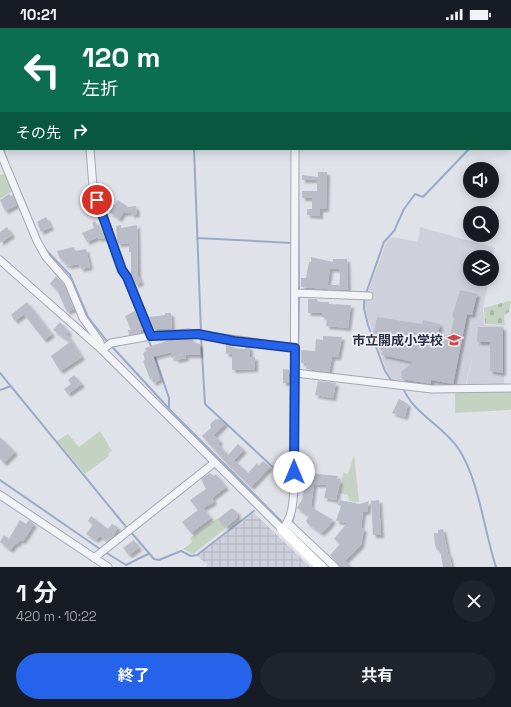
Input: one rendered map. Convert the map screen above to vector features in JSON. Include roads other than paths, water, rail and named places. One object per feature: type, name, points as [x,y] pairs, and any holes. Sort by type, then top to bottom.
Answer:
[{"type":"street","points":[[90,150],[93,187],[124,272],[151,336]]},
{"type":"street","points":[[287,525],[293,503],[298,373],[295,348],[298,293],[295,150]]},
{"type":"street","points":[[0,152],[37,241],[46,257],[68,282],[83,318],[100,342],[107,346],[151,336],[198,334],[234,341],[295,348]]},
{"type":"street","points":[[0,260],[107,346],[214,462],[335,567]]},
{"type":"street","points":[[298,293],[366,296]]},
{"type":"street","points":[[298,373],[432,389],[511,388]]},
{"type":"street","points":[[95,556],[214,462]]},
{"type":"street","points":[[0,495],[95,556],[108,567]]},
{"type":"street","points":[[287,525],[321,567]]},
{"type":"waterway","points":[[3,150],[5,155]]},
{"type":"waterway","points":[[194,150],[201,332]]},
{"type":"waterway","points":[[402,383],[391,380],[385,371],[368,325],[364,309],[364,299],[384,242],[394,231],[404,209],[415,194],[423,197],[468,150]]},
{"type":"waterway","points":[[298,163],[299,291]]},
{"type":"waterway","points":[[197,238],[292,243]]},
{"type":"waterway","points":[[46,250],[70,275],[88,317],[106,340],[173,413],[284,524]]},
{"type":"waterway","points":[[296,504],[299,295]]},
{"type":"waterway","points":[[141,320],[146,334]]},
{"type":"waterway","points":[[201,337],[205,404],[290,483]]},
{"type":"waterway","points":[[148,339],[152,348]]},
{"type":"waterway","points":[[154,354],[169,398],[169,408]]},
{"type":"waterway","points":[[0,373],[127,528]]},
{"type":"waterway","points":[[0,390],[11,386]]},
{"type":"waterway","points":[[403,388],[414,405],[452,440],[465,461],[476,490],[496,567]]},
{"type":"waterway","points":[[0,480],[100,549]]},
{"type":"waterway","points":[[0,491],[14,500]]},
{"type":"waterway","points":[[130,531],[154,559],[159,560],[181,551],[191,556],[197,555],[254,511]]},
{"type":"waterway","points":[[292,524],[294,515]]},
{"type":"waterway","points":[[105,552],[126,565],[148,554]]},
{"type":"place","name":"市立開成小学校","points":[[454,340]]}]
